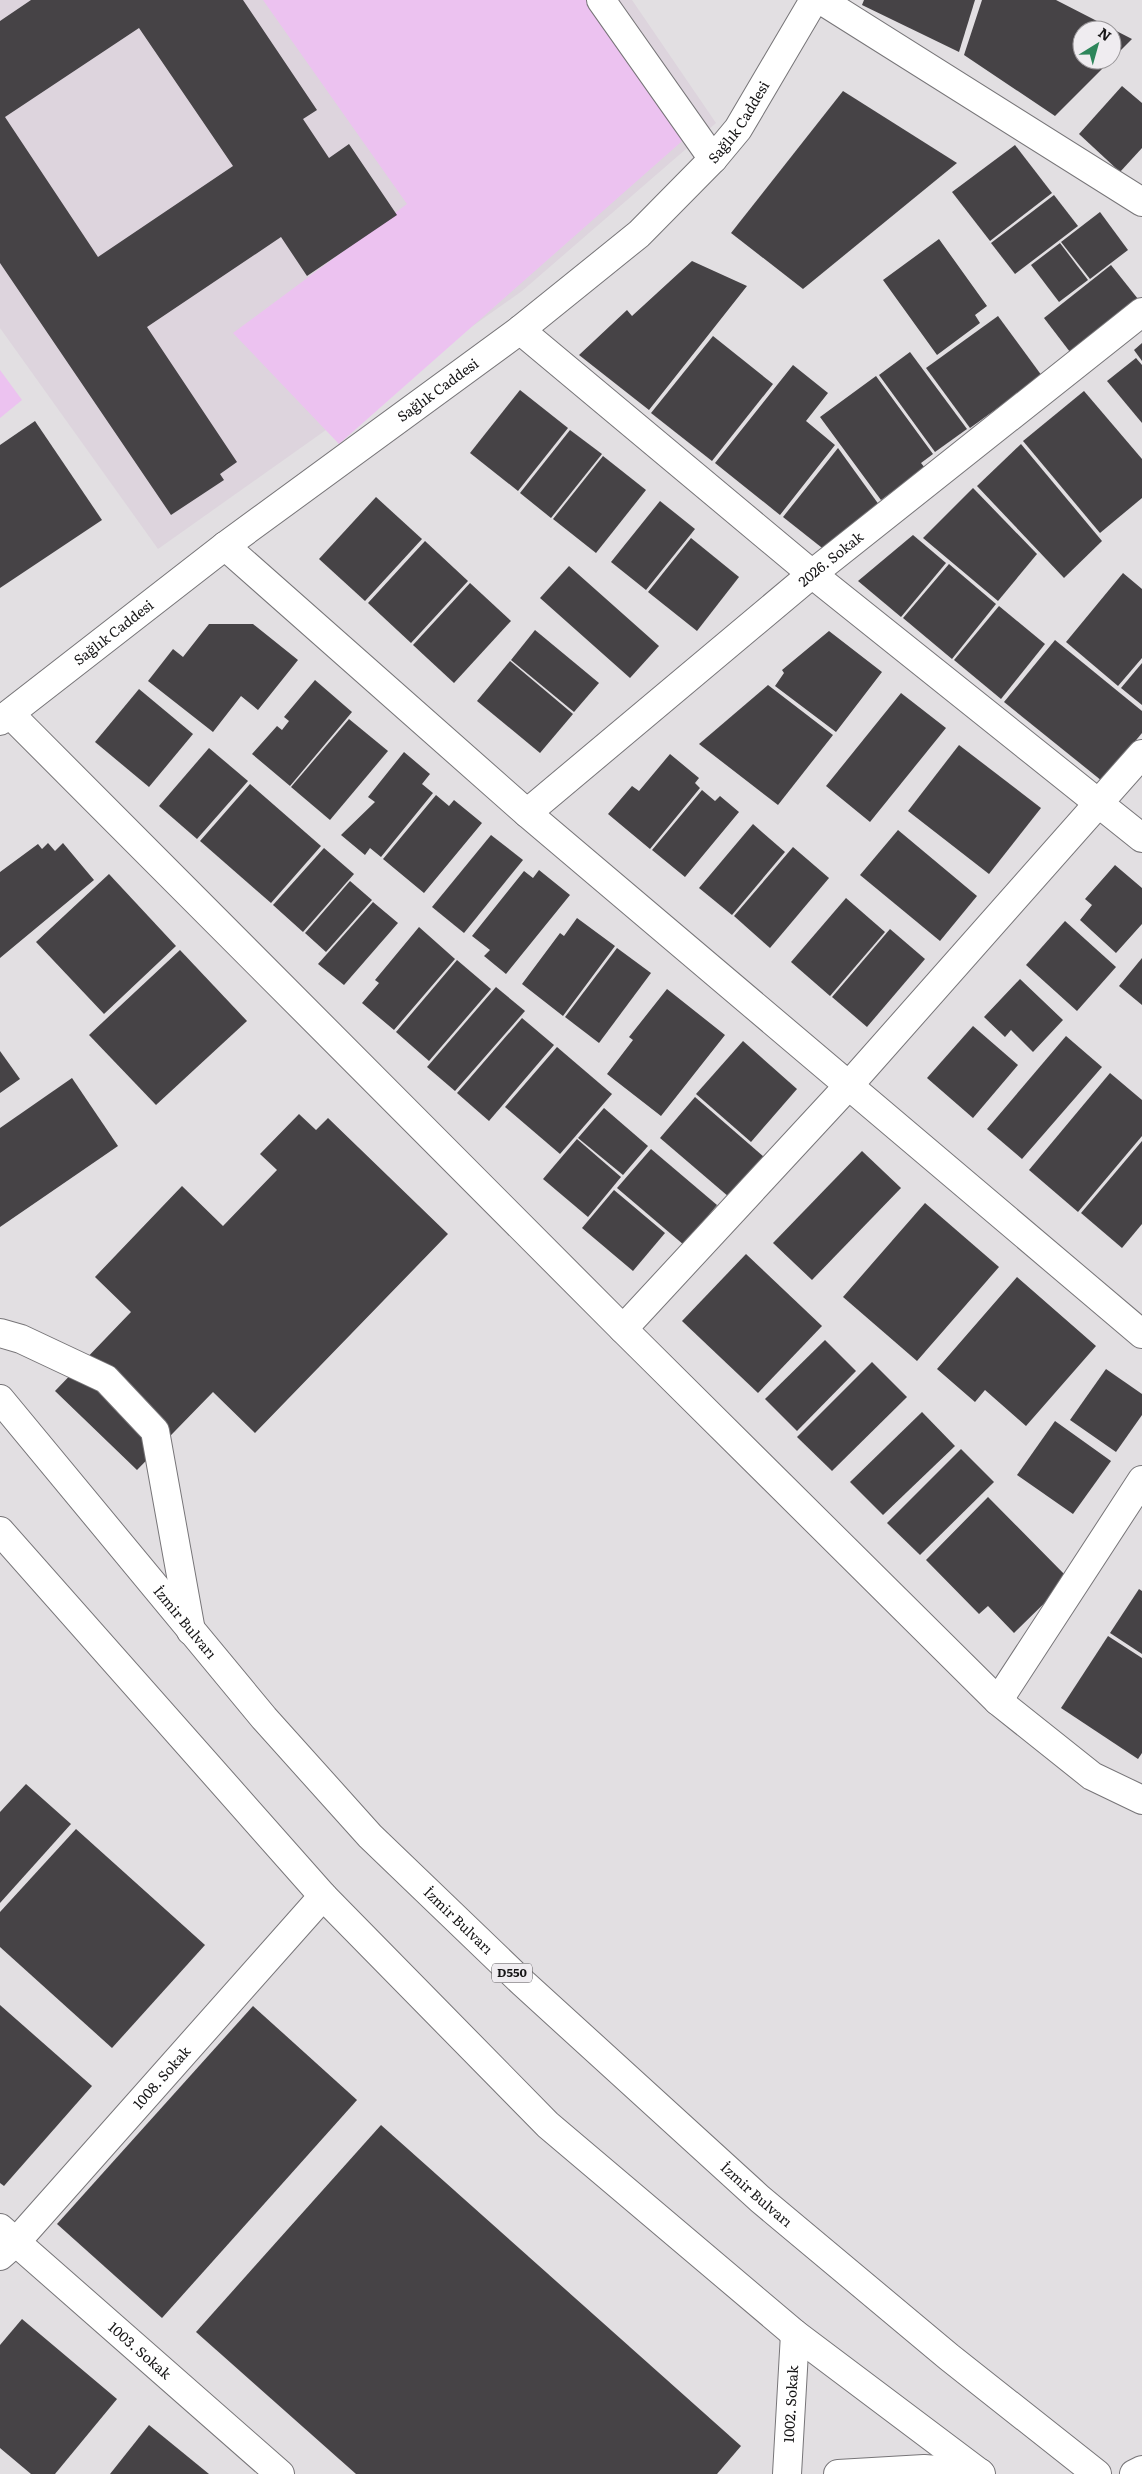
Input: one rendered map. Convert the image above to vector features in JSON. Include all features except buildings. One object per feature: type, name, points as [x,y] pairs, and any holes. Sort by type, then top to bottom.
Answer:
[{"type":"main road","points":[[601,0],[712,159]]},
{"type":"main road","name":"Sağlık Caddesi","points":[[5,718],[225,546],[520,330],[639,234],[712,159],[738,129],[814,0]]},
{"type":"main road","points":[[821,0],[1142,202]]},
{"type":"main road","name":"2026. Sokak","points":[[527,813],[812,574],[1142,312]]},
{"type":"main road","points":[[520,330],[812,574],[1142,838]]},
{"type":"main road","points":[[225,546],[527,813],[850,1084],[1142,1334]]},
{"type":"main road","points":[[5,718],[998,1701],[1092,1776],[1142,1800]]},
{"type":"main road","points":[[623,1329],[850,1084],[1100,804],[1142,754]]},
{"type":"main road","points":[[0,1333],[21,1339],[106,1380],[155,1431],[191,1631]]},
{"type":"main road","name":"İzmir Bulvarı","points":[[0,1399],[264,1718],[370,1836],[523,1984],[760,2199],[949,2357],[1097,2474]]},
{"type":"main road","points":[[998,1701],[1142,1480]]},
{"type":"main road","points":[[0,1530],[323,1896],[548,2125],[795,2334],[981,2474]]},
{"type":"main road","name":"1008. Sokak","points":[[5,2242],[323,1896]]},
{"type":"main road","name":"1003. Sokak","points":[[5,2242],[280,2474]]},
{"type":"main road","name":"1002. Sokak","points":[[787,2474],[795,2334]]},
{"type":"main road","points":[[838,2474],[924,2468],[981,2474]]},
{"type":"main road","points":[[1134,2474],[1142,2470]]},
{"type":"shaded area","points":[[0,0],[632,0],[716,123],[522,291],[158,549],[0,328]]},
{"type":"shaded area","points":[[263,0],[598,0],[689,135],[339,444],[233,333],[407,204]]},
{"type":"shaded area","points":[[0,370],[22,400],[0,418]]}]
